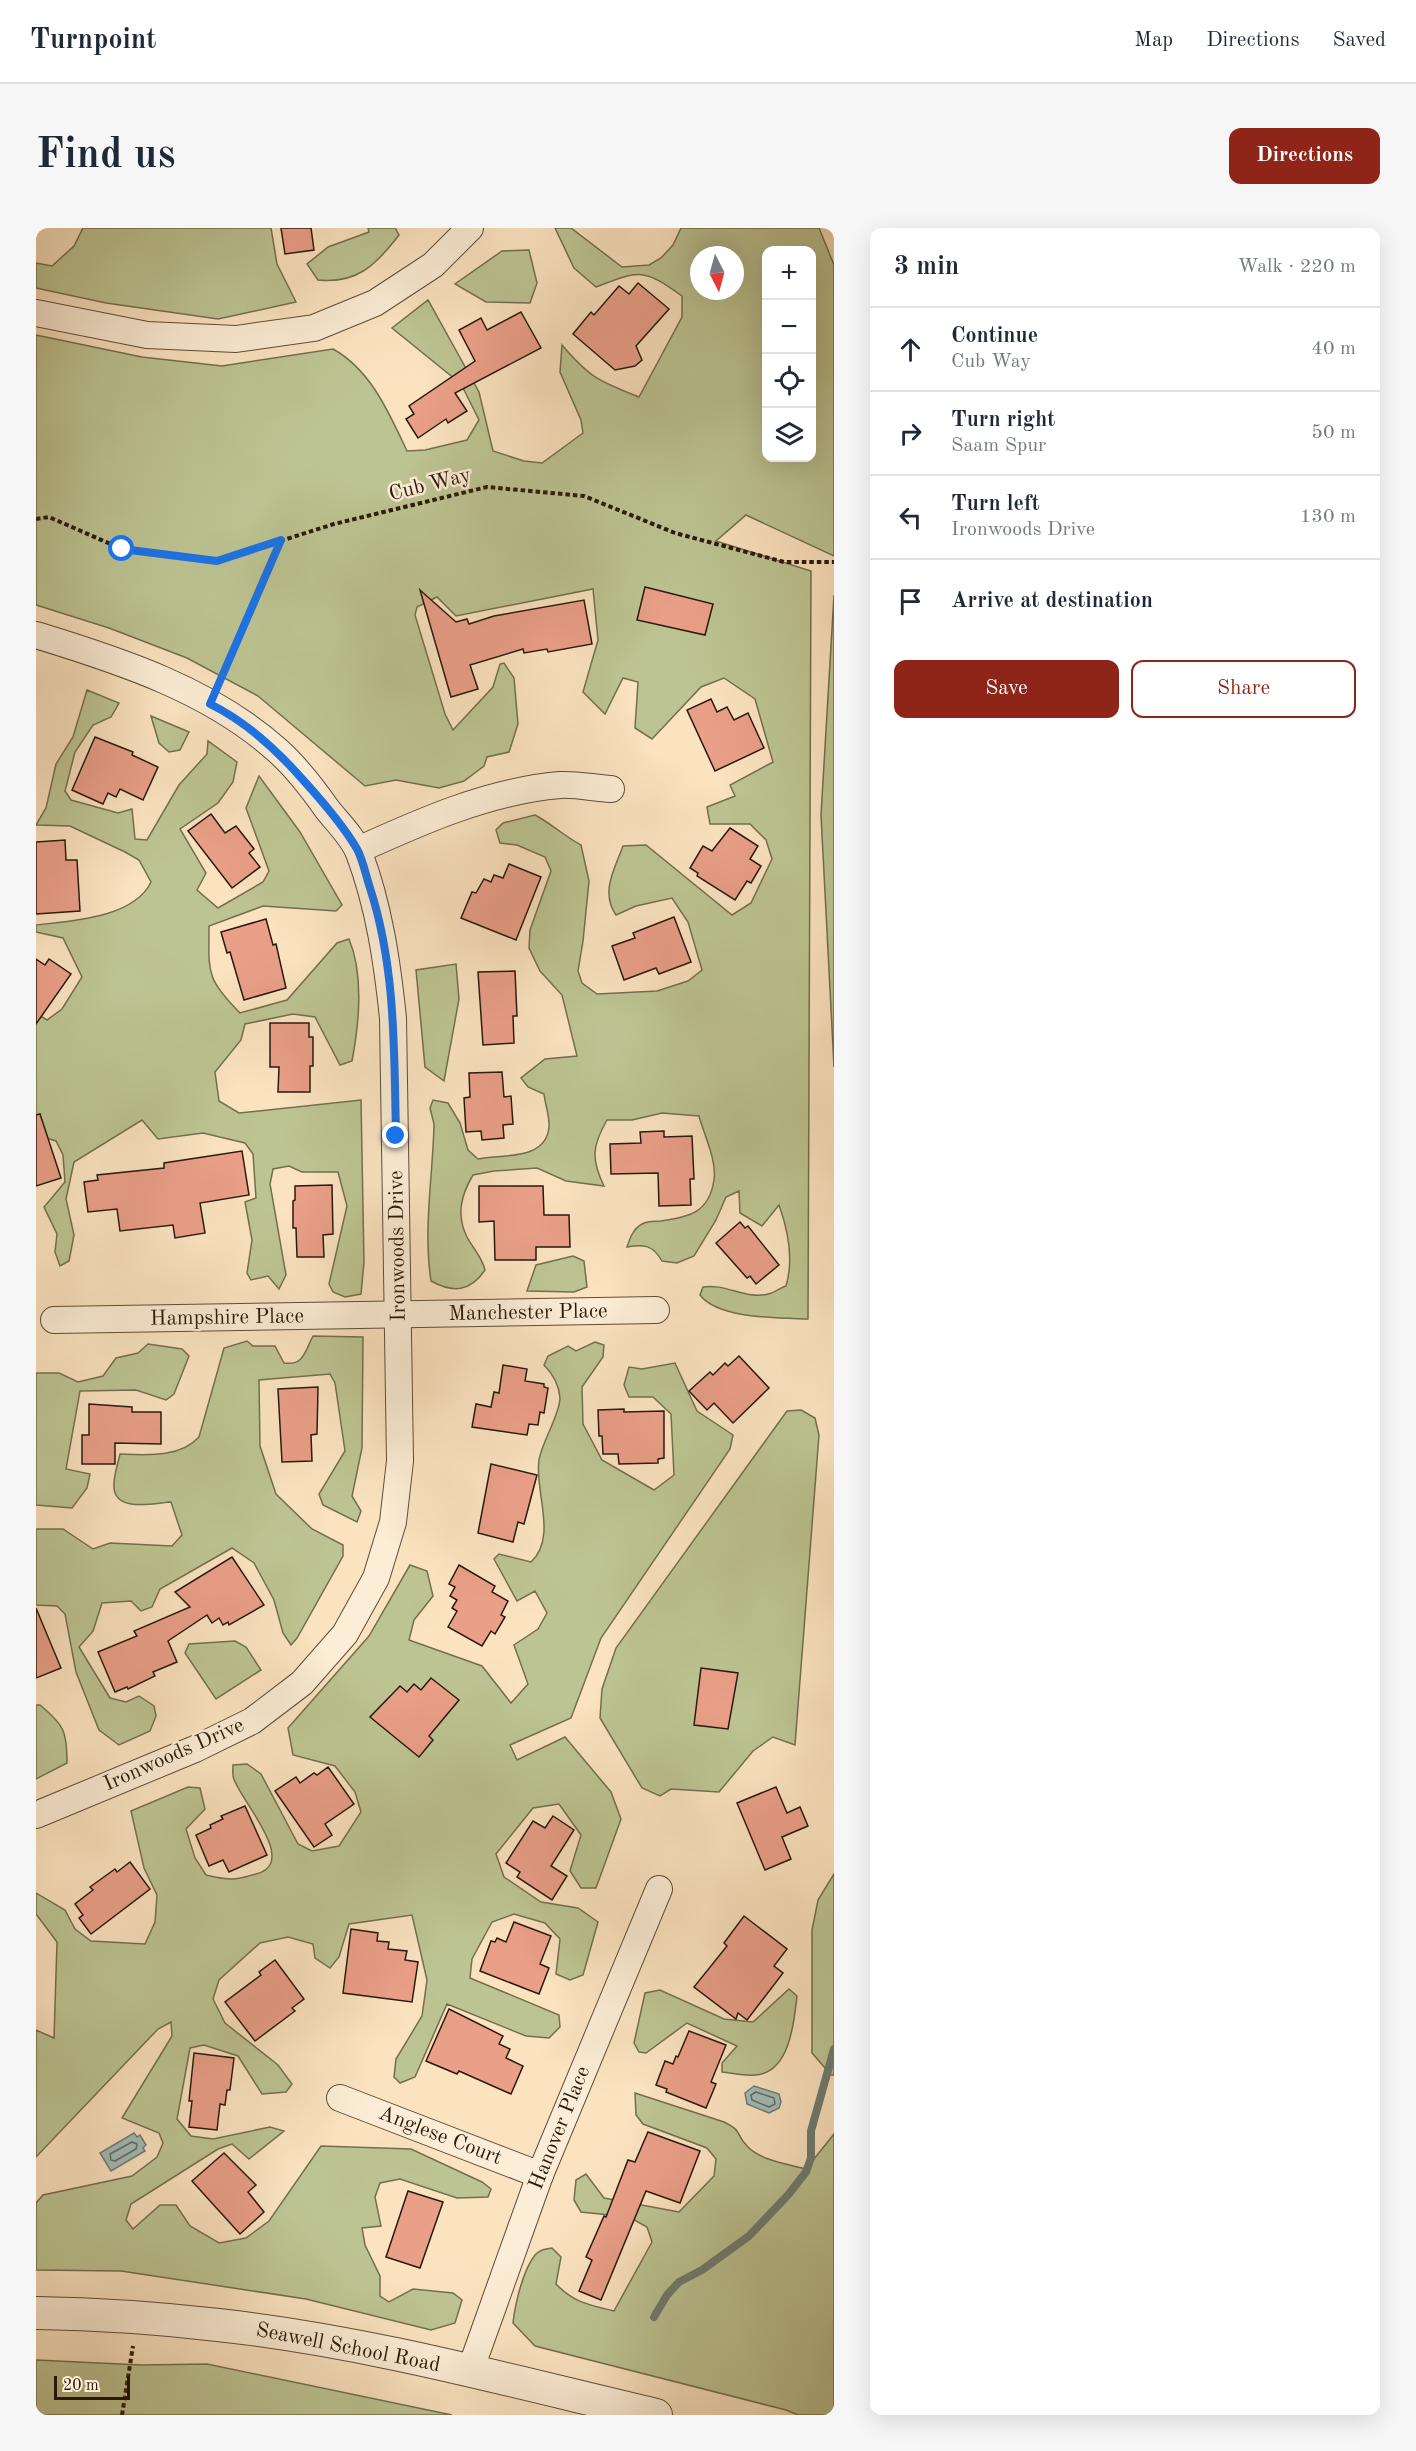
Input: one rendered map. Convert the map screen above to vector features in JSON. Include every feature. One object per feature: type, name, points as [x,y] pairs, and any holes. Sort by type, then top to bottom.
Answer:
[{"type":"street","points":[[36,313],[147,335],[236,339],[314,328],[375,303],[433,265],[470,228]]},
{"type":"street","name":"Ironwoods Drive","points":[[36,635],[158,677],[228,713],[278,751],[321,801],[358,850],[375,903],[387,956],[393,1018],[400,1461],[393,1522],[376,1578],[345,1634],[302,1683],[252,1721],[195,1749],[36,1815]]},
{"type":"street","points":[[358,850],[452,810],[511,794],[561,785],[611,789]]},
{"type":"street","name":"Manchester Place","points":[[399,1316],[656,1310]]},
{"type":"street","name":"Hampshire Place","points":[[54,1320],[399,1316]]},
{"type":"street","name":"Hanover Place","points":[[470,2371],[540,2175],[659,1889]]},
{"type":"street","name":"Anglese Court","points":[[340,2098],[540,2175]]},
{"type":"street","name":"Seawell School Road","points":[[36,2313],[152,2318],[219,2325],[342,2344],[470,2371],[656,2415]]},
{"type":"path","name":"Cub Way","points":[[36,519],[48,517],[122,549],[217,561],[334,524],[487,487],[584,496],[675,533],[784,562],[834,562]]},
{"type":"path","points":[[210,704],[281,540]]},
{"type":"path","points":[[122,2415],[133,2346]]},
{"type":"green space","points":[[83,228],[271,228],[277,264],[296,302],[218,319],[106,303],[36,288],[36,263],[52,266],[74,246]]},
{"type":"green space","points":[[368,228],[395,228],[399,235],[374,263],[355,275],[344,279],[318,280],[307,264],[328,247],[369,232]]},
{"type":"green space","points":[[555,228],[571,228],[622,267],[649,265],[661,258],[673,245],[681,228],[819,228],[834,265],[834,556],[746,515],[716,541],[811,571],[808,1319],[735,1313],[709,1303],[700,1295],[703,1287],[711,1286],[760,1295],[786,1286],[790,1255],[779,1205],[762,1226],[740,1213],[739,1191],[726,1197],[716,1220],[694,1256],[677,1263],[662,1261],[648,1247],[627,1247],[634,1231],[642,1224],[689,1215],[708,1200],[714,1180],[714,1164],[699,1116],[662,1113],[632,1120],[607,1120],[598,1137],[595,1153],[597,1168],[604,1186],[566,1181],[537,1168],[473,1175],[465,1190],[461,1205],[462,1221],[467,1237],[480,1257],[485,1270],[473,1283],[454,1289],[431,1281],[429,1261],[428,1222],[434,1124],[430,1108],[433,1100],[448,1103],[460,1123],[468,1150],[478,1159],[532,1151],[546,1138],[549,1127],[548,1115],[544,1094],[528,1087],[521,1078],[545,1059],[577,1056],[562,995],[540,971],[529,948],[530,930],[551,871],[545,857],[517,845],[500,843],[496,830],[503,823],[535,815],[581,845],[589,881],[578,971],[582,983],[597,994],[657,991],[688,981],[702,970],[688,922],[672,898],[636,906],[616,915],[609,898],[613,871],[623,846],[646,845],[732,915],[751,903],[772,859],[766,840],[750,824],[710,824],[707,807],[735,796],[730,785],[773,762],[755,699],[724,678],[701,687],[652,739],[635,728],[638,682],[623,678],[605,714],[583,692],[598,640],[593,589],[456,616],[437,597],[417,607],[415,615],[445,714],[453,730],[493,687],[500,664],[504,663],[514,678],[518,724],[509,752],[487,757],[484,766],[464,781],[439,788],[396,780],[365,786],[258,696],[187,658],[109,628],[36,605],[36,335],[142,357],[222,366],[333,349],[358,368],[368,380],[386,408],[407,451],[425,450],[467,440],[479,420],[461,384],[392,328],[428,300],[479,392],[493,451],[524,461],[542,463],[583,433],[581,420],[560,372],[562,345],[588,372],[614,387],[639,397],[682,317],[682,296],[649,276],[632,275],[596,287],[574,268]]},
{"type":"green space","points":[[529,250],[537,283],[530,303],[486,302],[455,284],[502,251]]},
{"type":"green space","points":[[834,595],[834,1067],[821,815]]},
{"type":"green space","points":[[87,690],[119,703],[111,717],[93,725],[75,752],[65,791],[71,800],[118,813],[132,809],[135,839],[147,840],[179,785],[207,754],[208,741],[237,762],[233,782],[218,803],[180,829],[206,873],[197,890],[218,908],[263,882],[269,871],[246,808],[259,776],[300,832],[342,905],[336,911],[263,906],[209,926],[209,954],[211,974],[215,982],[240,1013],[287,1000],[337,943],[349,939],[357,968],[359,1000],[352,1061],[340,1065],[315,1017],[293,1014],[245,1024],[241,1040],[215,1072],[219,1101],[239,1113],[361,1100],[364,1262],[361,1294],[345,1297],[333,1292],[329,1284],[347,1206],[338,1172],[302,1172],[289,1166],[273,1169],[270,1184],[286,1275],[279,1289],[268,1276],[251,1280],[247,1273],[252,1240],[245,1202],[256,1198],[253,1154],[245,1143],[203,1133],[158,1139],[142,1120],[74,1162],[66,1199],[74,1235],[69,1261],[60,1266],[55,1252],[57,1234],[44,1207],[65,1182],[63,1155],[56,1141],[36,1135],[36,1013],[47,1020],[62,1009],[82,977],[63,938],[36,932],[36,925],[100,916],[131,903],[143,894],[151,882],[139,860],[125,852],[70,826],[36,825],[46,808],[56,764],[73,737]]},
{"type":"green space","points":[[151,716],[189,732],[180,750],[169,752],[159,743]]},
{"type":"green space","points":[[456,964],[459,999],[444,1081],[425,1067],[416,970]]},
{"type":"green space","points":[[573,1256],[584,1261],[587,1287],[574,1292],[527,1291],[536,1265]]},
{"type":"green space","points":[[313,1336],[363,1337],[362,1448],[352,1496],[361,1511],[357,1522],[323,1505],[319,1494],[345,1451],[335,1383],[330,1374],[259,1380],[260,1446],[276,1494],[312,1529],[343,1545],[343,1556],[291,1645],[283,1633],[274,1600],[254,1563],[232,1548],[160,1589],[152,1607],[141,1611],[131,1601],[102,1603],[93,1631],[79,1647],[110,1698],[126,1702],[139,1696],[154,1706],[156,1716],[150,1731],[119,1745],[99,1730],[76,1672],[65,1614],[57,1606],[36,1605],[36,1529],[63,1529],[93,1549],[110,1543],[172,1546],[182,1535],[171,1502],[137,1505],[121,1500],[116,1495],[114,1479],[120,1454],[152,1455],[173,1452],[191,1444],[199,1437],[224,1348],[247,1341],[253,1346],[275,1346],[284,1363],[291,1363],[300,1360]]},
{"type":"green space","points":[[595,1342],[604,1345],[603,1357],[582,1387],[583,1424],[602,1460],[654,1490],[674,1475],[671,1414],[653,1397],[629,1397],[624,1385],[629,1367],[642,1369],[675,1363],[697,1411],[733,1435],[730,1449],[601,1638],[571,1718],[510,1745],[517,1760],[565,1737],[611,1792],[621,1819],[596,1888],[581,1888],[570,1871],[581,1835],[559,1804],[533,1808],[496,1854],[504,1877],[541,1902],[578,1908],[598,1922],[583,1975],[570,1980],[556,1974],[560,1939],[545,1923],[514,1914],[492,1922],[472,1959],[470,1978],[559,2015],[560,2027],[549,2038],[526,2036],[447,2004],[415,2077],[400,2083],[394,2077],[396,2059],[422,2016],[427,1980],[412,1915],[349,1924],[339,1957],[330,1968],[315,1958],[313,1944],[288,1937],[260,1943],[219,1980],[213,1999],[225,2023],[278,2065],[292,2084],[286,2092],[262,2094],[238,2056],[204,2045],[190,2048],[177,2119],[191,2136],[213,2139],[270,2127],[284,2131],[249,2159],[232,2144],[218,2149],[131,2204],[126,2220],[133,2229],[160,2205],[176,2205],[190,2226],[219,2243],[246,2238],[269,2221],[321,2146],[411,2149],[482,2182],[491,2189],[488,2197],[457,2198],[400,2179],[380,2183],[375,2197],[381,2226],[362,2228],[365,2245],[380,2276],[380,2296],[389,2302],[413,2289],[453,2293],[462,2300],[455,2323],[431,2330],[306,2299],[121,2271],[36,2270],[36,2203],[43,2195],[132,2176],[157,2157],[163,2143],[159,2133],[122,2118],[172,2036],[171,2022],[158,2029],[36,2157],[36,2030],[54,2038],[57,1942],[36,1914],[36,1893],[65,1910],[75,1929],[91,1941],[145,1944],[155,1922],[157,1895],[144,1868],[131,1811],[188,1787],[200,1788],[205,1809],[186,1829],[195,1858],[206,1875],[236,1879],[268,1868],[272,1857],[270,1845],[264,1830],[238,1789],[233,1778],[233,1765],[247,1764],[261,1774],[298,1844],[312,1851],[339,1846],[361,1812],[355,1792],[335,1766],[293,1755],[288,1728],[369,1636],[410,1565],[427,1571],[433,1596],[414,1620],[409,1640],[482,1666],[511,1703],[528,1684],[514,1645],[538,1629],[547,1613],[535,1591],[517,1601],[494,1559],[499,1554],[531,1562],[539,1552],[544,1527],[538,1472],[539,1460],[560,1398],[555,1380],[544,1365],[548,1356],[568,1346],[576,1351]]},
{"type":"green space","points":[[148,1344],[182,1349],[189,1356],[174,1394],[166,1400],[136,1390],[80,1391],[66,1469],[90,1474],[87,1488],[72,1508],[36,1505],[36,1373],[59,1373],[78,1382],[103,1376],[116,1358],[138,1353]]},
{"type":"green space","points":[[801,1410],[815,1418],[819,1435],[795,1745],[773,1737],[753,1751],[719,1792],[671,1789],[660,1796],[642,1788],[600,1718],[602,1689],[616,1648],[787,1411]]},
{"type":"green space","points":[[235,1641],[246,1647],[261,1670],[216,1699],[185,1653],[189,1644]]},
{"type":"green space","points":[[36,1705],[40,1705],[48,1712],[62,1729],[65,1736],[67,1763],[36,1779]]},
{"type":"green space","points":[[834,1874],[834,2075],[831,2075],[812,2053],[812,1930],[818,1900]]},
{"type":"green space","points":[[789,1989],[797,1996],[792,2032],[783,2056],[767,2072],[743,2075],[722,2072],[722,2063],[737,2046],[687,2023],[646,2053],[639,2052],[634,2043],[645,1993],[660,1990],[724,2019],[753,2022]]},
{"type":"green space","points":[[635,2093],[724,2122],[737,2131],[741,2139],[753,2151],[775,2161],[806,2169],[834,2134],[834,2415],[798,2415],[535,2346],[513,2323],[523,2278],[538,2252],[552,2248],[561,2257],[556,2284],[569,2295],[597,2307],[614,2311],[652,2242],[647,2227],[629,2217],[581,2212],[574,2200],[576,2180],[586,2174],[604,2198],[679,2212],[714,2176],[716,2159],[707,2148],[643,2124],[636,2115]]},
{"type":"green space","points":[[36,2360],[141,2365],[207,2364],[452,2415],[36,2415]]},
{"type":"water","points":[[754,2086],[779,2094],[781,2102],[779,2108],[769,2113],[747,2104],[745,2093]]},
{"type":"water","points":[[134,2133],[137,2137],[140,2135],[146,2145],[143,2148],[145,2151],[111,2171],[100,2153]]},
{"type":"building","points":[[281,228],[311,228],[314,250],[285,254]]},
{"type":"building","points":[[638,283],[669,309],[636,346],[642,360],[635,366],[615,370],[573,334],[591,312],[594,315],[619,286],[629,294]]},
{"type":"building","points":[[521,312],[541,348],[455,393],[467,411],[448,423],[446,419],[418,438],[406,419],[414,414],[409,406],[475,361],[459,330],[481,318],[487,330]]},
{"type":"building","points":[[645,587],[713,604],[705,635],[637,620]]},
{"type":"building","points":[[420,590],[456,622],[467,619],[469,624],[494,616],[584,600],[592,644],[548,652],[547,649],[524,653],[523,649],[470,665],[478,689],[451,697]]},
{"type":"building","points":[[711,699],[717,712],[727,707],[734,720],[748,713],[764,748],[715,771],[687,710]]},
{"type":"building","points":[[95,737],[133,752],[132,755],[158,767],[143,800],[120,789],[116,797],[108,793],[103,804],[72,790]]},
{"type":"building","points":[[211,814],[225,833],[236,826],[254,849],[249,853],[260,867],[232,888],[188,831]]},
{"type":"building","points":[[730,828],[758,846],[750,859],[761,866],[751,883],[747,881],[735,900],[697,876],[698,873],[690,868],[703,846],[712,851]]},
{"type":"building","points":[[65,840],[66,860],[77,860],[80,911],[36,914],[36,842]]},
{"type":"building","points":[[509,864],[541,877],[516,940],[461,918],[472,892],[476,893],[484,879],[491,882],[494,875],[503,878]]},
{"type":"building","points":[[674,917],[691,962],[659,974],[656,968],[624,980],[612,946],[635,938],[633,933]]},
{"type":"building","points":[[266,919],[273,945],[276,944],[286,988],[244,1000],[230,952],[227,953],[221,932]]},
{"type":"building","points":[[36,959],[45,965],[49,959],[71,974],[36,1024]]},
{"type":"building","points":[[515,971],[517,1016],[513,1016],[514,1043],[483,1045],[478,972]]},
{"type":"building","points":[[270,1023],[309,1023],[309,1037],[313,1037],[310,1092],[278,1092],[279,1067],[270,1067]]},
{"type":"building","points":[[502,1072],[504,1097],[511,1096],[513,1124],[503,1125],[504,1138],[482,1140],[481,1131],[466,1132],[464,1098],[470,1097],[469,1073]]},
{"type":"building","points":[[40,1114],[61,1178],[36,1186],[36,1115]]},
{"type":"building","points":[[664,1131],[664,1137],[692,1136],[694,1179],[690,1179],[691,1205],[659,1206],[658,1173],[611,1174],[610,1144],[641,1143],[640,1132]]},
{"type":"building","points":[[242,1151],[249,1195],[200,1203],[205,1233],[175,1238],[173,1225],[120,1231],[117,1209],[88,1212],[84,1182],[98,1180],[97,1175],[164,1168],[164,1163]]},
{"type":"building","points":[[332,1185],[333,1234],[323,1235],[324,1257],[297,1257],[296,1228],[293,1228],[295,1186]]},
{"type":"building","points":[[479,1186],[543,1186],[544,1215],[569,1215],[570,1247],[536,1247],[536,1260],[495,1260],[494,1221],[479,1222]]},
{"type":"building","points":[[740,1222],[745,1228],[748,1226],[779,1265],[756,1284],[750,1276],[747,1278],[716,1243]]},
{"type":"building","points":[[739,1356],[769,1388],[733,1423],[714,1403],[707,1410],[689,1391],[710,1372],[713,1375],[725,1363],[728,1366]]},
{"type":"building","points":[[503,1365],[527,1369],[525,1381],[544,1384],[544,1387],[548,1388],[544,1413],[540,1412],[538,1425],[529,1424],[527,1435],[472,1427],[476,1404],[491,1407],[494,1392],[499,1393]]},
{"type":"building","points":[[318,1387],[317,1434],[311,1435],[312,1461],[282,1462],[278,1389]]},
{"type":"building","points":[[89,1404],[132,1407],[132,1412],[161,1412],[161,1444],[115,1443],[115,1464],[82,1464],[82,1435],[89,1435]]},
{"type":"building","points":[[624,1409],[624,1412],[664,1411],[664,1458],[658,1459],[658,1463],[619,1464],[618,1454],[603,1454],[602,1436],[599,1436],[598,1410]]},
{"type":"building","points":[[491,1464],[537,1475],[524,1524],[518,1522],[513,1542],[478,1533]]},
{"type":"building","points":[[232,1557],[264,1605],[229,1625],[228,1622],[223,1625],[219,1618],[212,1623],[207,1615],[168,1641],[177,1662],[153,1672],[155,1676],[128,1689],[127,1687],[115,1692],[98,1652],[137,1636],[134,1631],[190,1607],[175,1592]]},
{"type":"building","points":[[459,1565],[495,1586],[492,1592],[508,1601],[501,1615],[505,1617],[495,1634],[491,1631],[482,1646],[448,1627],[457,1611],[452,1608],[457,1600],[450,1596],[455,1587],[449,1584]]},
{"type":"building","points":[[36,1608],[61,1668],[36,1678]]},
{"type":"building","points":[[701,1668],[738,1673],[728,1729],[694,1725]]},
{"type":"building","points":[[431,1678],[459,1700],[429,1736],[433,1740],[419,1757],[370,1717],[400,1686],[407,1692],[414,1684],[421,1690]]},
{"type":"building","points":[[328,1767],[354,1804],[325,1824],[332,1835],[314,1847],[275,1791],[296,1777],[300,1783]]},
{"type":"building","points":[[776,1787],[787,1813],[800,1807],[808,1826],[782,1837],[791,1859],[765,1870],[737,1803]]},
{"type":"building","points":[[245,1806],[267,1855],[229,1872],[223,1860],[209,1866],[196,1835],[223,1819],[221,1816]]},
{"type":"building","points":[[553,1816],[574,1830],[551,1866],[567,1876],[552,1900],[517,1877],[520,1872],[506,1863],[533,1821],[545,1828]]},
{"type":"building","points":[[130,1862],[150,1889],[91,1934],[79,1918],[83,1915],[75,1904],[93,1890],[90,1887],[115,1869],[117,1872]]},
{"type":"building","points":[[744,1916],[787,1949],[774,1966],[783,1973],[747,2020],[738,2013],[736,2019],[694,1987],[727,1946],[724,1943]]},
{"type":"building","points":[[514,1922],[551,1936],[540,1964],[549,1968],[539,1994],[480,1971],[491,1941],[495,1942],[497,1938],[506,1942]]},
{"type":"building","points":[[351,1929],[378,1933],[377,1941],[389,1942],[388,1949],[407,1951],[405,1960],[418,1962],[412,2002],[343,1993]]},
{"type":"building","points":[[275,1960],[304,1999],[292,2008],[295,2011],[255,2041],[225,2002],[261,1975],[259,1972]]},
{"type":"building","points":[[449,2009],[503,2036],[499,2044],[510,2049],[506,2058],[523,2066],[511,2094],[459,2071],[457,2074],[426,2061]]},
{"type":"building","points":[[689,2031],[726,2045],[711,2082],[716,2084],[706,2108],[666,2092],[667,2089],[656,2085],[665,2061],[673,2064]]},
{"type":"building","points":[[194,2053],[234,2058],[230,2090],[227,2090],[225,2105],[220,2104],[217,2130],[189,2127]]},
{"type":"building","points":[[648,2132],[700,2151],[680,2203],[646,2191],[601,2300],[579,2291],[592,2260],[586,2257],[604,2216],[606,2217],[628,2160],[635,2162]]},
{"type":"building","points":[[224,2153],[256,2185],[248,2192],[264,2212],[240,2234],[192,2181]]},
{"type":"building","points":[[408,2191],[443,2202],[420,2268],[386,2257]]},
{"type":"waterway","points":[[654,2317],[667,2295],[679,2282],[702,2270],[749,2236],[788,2195],[806,2172],[811,2158],[811,2131],[834,2049]]},
{"type":"route","points":[[122,549],[217,561],[281,540],[210,704],[228,713],[278,751],[321,801],[358,850],[375,903],[387,956],[393,1018],[396,1136]]}]
